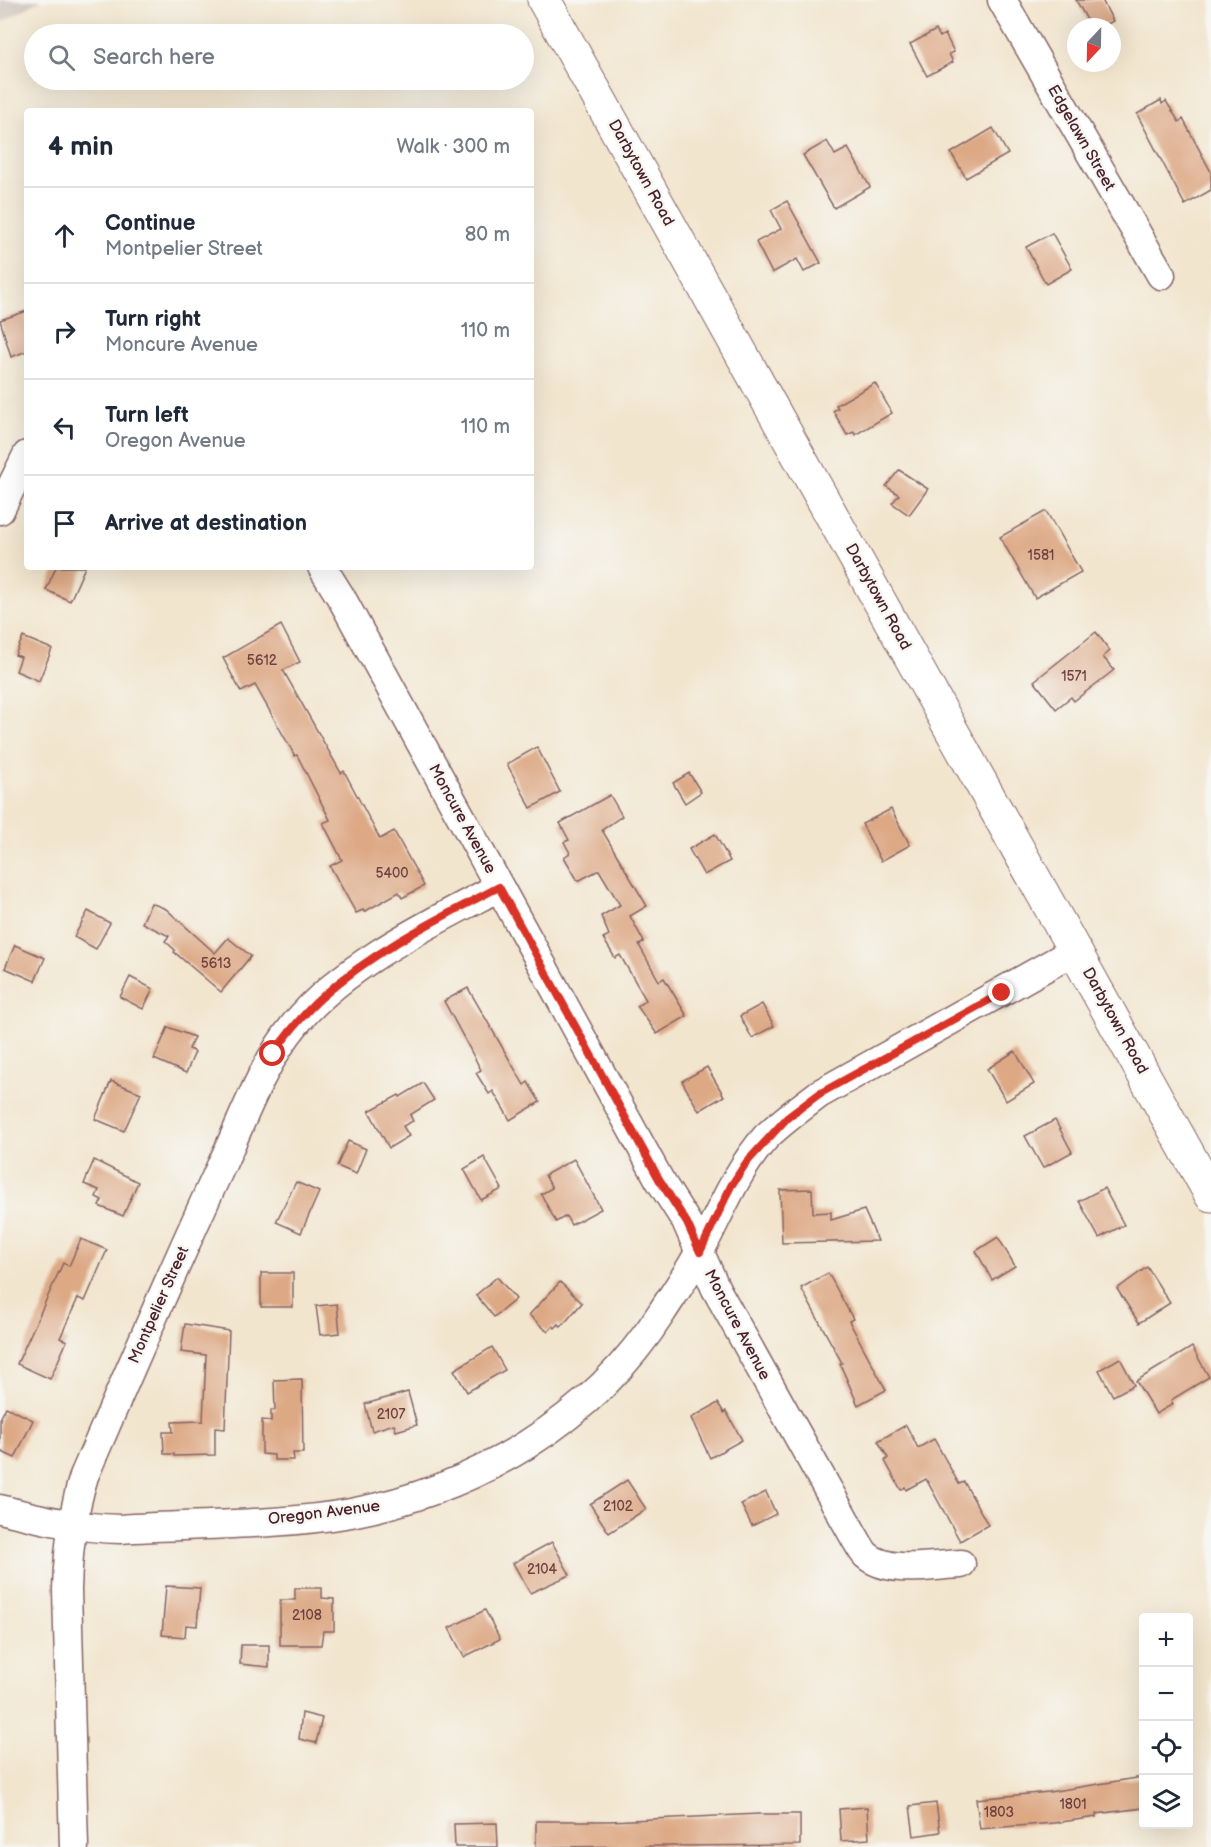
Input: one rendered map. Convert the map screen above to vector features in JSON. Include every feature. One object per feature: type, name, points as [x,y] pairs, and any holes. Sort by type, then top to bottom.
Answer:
[{"type":"main road","name":"Darbytown Road","points":[[544,0],[1211,1195]]},
{"type":"street","name":"Edgelawn Street","points":[[1002,0],[1161,275]]},
{"type":"street","points":[[0,510],[24,461]]},
{"type":"street","name":"Moncure Avenue","points":[[324,570],[348,609],[653,1168],[687,1223],[716,1289],[866,1555],[885,1563],[907,1567],[961,1564]]},
{"type":"street","name":"Montpelier Street","points":[[74,1847],[67,1600],[72,1525],[84,1476],[273,1054],[322,996],[354,972],[440,919],[499,887]]},
{"type":"street","name":"Oregon Avenue","points":[[0,1509],[72,1525],[120,1528],[348,1513],[406,1501],[449,1486],[506,1459],[562,1421],[594,1393],[642,1344],[700,1252],[731,1186],[746,1163],[787,1118],[819,1094],[1076,950]]},
{"type":"shaded area","points":[[0,0],[41,0],[0,23]]},
{"type":"building","points":[[1076,0],[1102,0],[1111,18],[1086,18]]},
{"type":"building","points":[[936,30],[940,37],[945,34],[954,52],[949,54],[953,62],[927,76],[910,44]]},
{"type":"building","points":[[1161,100],[1162,104],[1166,101],[1179,122],[1183,119],[1211,172],[1211,190],[1185,205],[1137,114]]},
{"type":"building","points":[[993,128],[1008,154],[966,178],[951,153]]},
{"type":"building","points":[[827,141],[835,155],[848,148],[870,187],[834,208],[803,155]]},
{"type":"building","points":[[787,201],[821,263],[804,272],[797,259],[772,273],[756,242],[781,229],[771,210]]},
{"type":"building","points":[[1052,233],[1072,269],[1046,284],[1026,247]]},
{"type":"building","points":[[24,312],[24,352],[11,357],[0,320]]},
{"type":"building","points":[[875,383],[892,413],[855,435],[854,432],[847,435],[833,411],[838,408],[836,405]]},
{"type":"building","points":[[899,470],[928,489],[909,515],[892,503],[899,495],[886,486]]},
{"type":"building","points":[[1046,511],[1081,572],[1035,598],[1000,537]]},
{"type":"building","points":[[55,570],[84,570],[70,601],[46,590]]},
{"type":"building","points":[[281,625],[300,662],[283,670],[341,773],[344,771],[380,839],[394,831],[424,886],[402,898],[399,892],[364,912],[363,910],[356,913],[330,866],[342,860],[323,823],[330,820],[297,755],[295,756],[255,685],[241,692],[223,658]]},
{"type":"building","points":[[1096,632],[1110,651],[1103,657],[1114,670],[1074,701],[1071,697],[1056,709],[1034,681]]},
{"type":"building","points":[[23,637],[52,649],[39,681],[16,671],[21,657],[15,655]]},
{"type":"building","points":[[537,747],[560,792],[531,808],[507,764]]},
{"type":"building","points":[[689,773],[701,792],[685,803],[673,783]]},
{"type":"building","points":[[610,795],[622,816],[602,830],[647,906],[630,916],[644,942],[639,945],[659,981],[664,978],[687,1016],[657,1034],[637,1006],[646,1000],[620,955],[615,958],[603,938],[609,935],[601,916],[620,905],[599,870],[578,881],[564,857],[570,853],[564,842],[569,840],[560,823]]},
{"type":"building","points":[[891,809],[910,845],[881,861],[862,824]]},
{"type":"building","points":[[715,834],[730,861],[704,875],[689,849]]},
{"type":"building","points":[[151,903],[166,909],[215,953],[228,938],[251,956],[221,992],[174,952],[175,950],[165,941],[169,936],[142,923]]},
{"type":"building","points":[[88,911],[110,923],[96,949],[74,937]]},
{"type":"building","points":[[15,945],[45,958],[35,981],[5,968]]},
{"type":"building","points":[[130,977],[153,989],[143,1009],[120,997]]},
{"type":"building","points":[[468,988],[524,1085],[528,1082],[540,1102],[510,1120],[493,1091],[489,1094],[476,1073],[481,1070],[444,1001]]},
{"type":"building","points":[[762,1004],[774,1026],[752,1038],[740,1016]]},
{"type":"building","points":[[168,1027],[194,1037],[189,1049],[195,1052],[186,1073],[154,1059]]},
{"type":"building","points":[[1015,1051],[1034,1084],[1006,1101],[987,1069]]},
{"type":"building","points":[[707,1067],[724,1096],[699,1111],[682,1081]]},
{"type":"building","points":[[111,1081],[141,1093],[124,1131],[95,1119]]},
{"type":"building","points":[[423,1083],[434,1100],[410,1115],[413,1121],[403,1126],[409,1136],[389,1148],[369,1111],[399,1095],[400,1097]]},
{"type":"building","points":[[1055,1120],[1072,1152],[1043,1168],[1025,1136]]},
{"type":"building","points":[[348,1141],[366,1149],[356,1174],[337,1166]]},
{"type":"building","points":[[484,1157],[502,1189],[481,1200],[464,1169]]},
{"type":"building","points":[[574,1159],[601,1209],[571,1225],[566,1216],[556,1222],[541,1194],[552,1188],[545,1175]]},
{"type":"building","points":[[94,1160],[138,1182],[123,1216],[99,1206],[102,1200],[96,1197],[99,1190],[84,1184]]},
{"type":"building","points":[[296,1182],[319,1192],[301,1233],[276,1222]]},
{"type":"building","points":[[1104,1188],[1124,1225],[1099,1238],[1079,1201]]},
{"type":"building","points":[[812,1189],[813,1213],[831,1212],[831,1220],[864,1210],[878,1241],[782,1243],[780,1190]]},
{"type":"building","points":[[998,1237],[1015,1266],[992,1280],[976,1251]]},
{"type":"building","points":[[81,1239],[107,1250],[85,1301],[78,1298],[60,1338],[67,1341],[50,1379],[17,1364],[63,1263],[69,1266]]},
{"type":"building","points":[[1147,1267],[1170,1303],[1139,1323],[1117,1289]]},
{"type":"building","points":[[261,1273],[293,1273],[293,1307],[261,1307]]},
{"type":"building","points":[[828,1273],[853,1319],[849,1321],[886,1390],[858,1405],[840,1364],[842,1363],[801,1288]]},
{"type":"building","points":[[497,1277],[516,1299],[494,1317],[476,1295]]},
{"type":"building","points":[[560,1282],[582,1303],[561,1327],[559,1324],[555,1328],[553,1326],[548,1332],[529,1315]]},
{"type":"building","points":[[337,1304],[340,1333],[320,1335],[316,1306]]},
{"type":"building","points":[[185,1324],[229,1331],[225,1429],[215,1428],[215,1455],[174,1456],[174,1454],[164,1454],[163,1432],[173,1432],[172,1422],[203,1421],[206,1355],[181,1352]]},
{"type":"building","points":[[492,1347],[505,1370],[467,1392],[454,1370]]},
{"type":"building","points":[[1192,1347],[1209,1377],[1171,1400],[1173,1404],[1156,1414],[1136,1381]]},
{"type":"building","points":[[1120,1358],[1134,1385],[1113,1396],[1099,1370]]},
{"type":"building","points":[[302,1379],[303,1453],[293,1453],[294,1460],[274,1460],[274,1455],[262,1454],[262,1420],[271,1421],[271,1410],[275,1410],[274,1380]]},
{"type":"building","points":[[408,1392],[417,1425],[396,1431],[394,1424],[372,1431],[365,1404]]},
{"type":"building","points":[[718,1403],[724,1413],[726,1411],[742,1440],[710,1458],[691,1418]]},
{"type":"building","points":[[6,1407],[33,1420],[15,1458],[0,1451],[0,1419]]},
{"type":"building","points":[[906,1425],[918,1448],[934,1439],[959,1484],[964,1482],[988,1525],[960,1541],[926,1479],[906,1490],[905,1487],[901,1490],[885,1461],[888,1458],[878,1441]]},
{"type":"building","points":[[627,1480],[646,1509],[609,1533],[590,1504]]},
{"type":"building","points":[[766,1492],[776,1514],[752,1526],[741,1504]]},
{"type":"building","points":[[552,1542],[570,1575],[530,1593],[513,1563]]},
{"type":"building","points":[[166,1586],[200,1588],[197,1626],[186,1625],[185,1637],[162,1635]]},
{"type":"building","points":[[295,1588],[322,1588],[322,1598],[334,1599],[334,1631],[323,1631],[321,1645],[280,1645],[280,1600],[295,1600]]},
{"type":"building","points":[[485,1610],[500,1639],[464,1657],[449,1628]]},
{"type":"building","points":[[241,1645],[269,1645],[269,1667],[240,1664]]},
{"type":"building","points":[[302,1713],[322,1718],[316,1743],[299,1739]]},
{"type":"building","points":[[1139,1778],[1139,1809],[1096,1814],[1096,1817],[1054,1823],[980,1829],[976,1799],[1049,1792]]},
{"type":"building","points":[[936,1803],[940,1832],[914,1836],[910,1806]]},
{"type":"building","points":[[867,1807],[869,1839],[841,1841],[839,1809]]},
{"type":"building","points":[[800,1814],[800,1845],[536,1847],[536,1821],[610,1821]]},
{"type":"building","points":[[497,1823],[498,1847],[455,1847],[454,1824]]},
{"type":"route","points":[[273,1054],[296,1023],[322,996],[371,960],[449,913],[499,887],[659,1179],[687,1223],[700,1252],[731,1186],[766,1137],[787,1118],[819,1094],[1002,993]]}]
